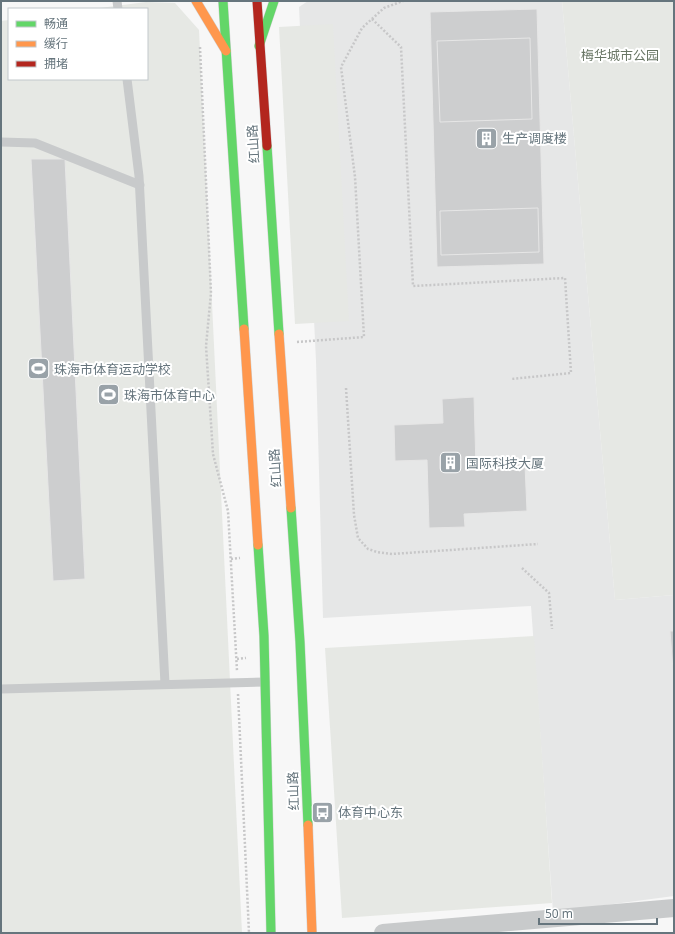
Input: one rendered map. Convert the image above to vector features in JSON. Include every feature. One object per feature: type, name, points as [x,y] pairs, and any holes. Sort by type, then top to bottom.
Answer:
[{"type":"main road","points":[[196,1],[226,51]]},
{"type":"main road","name":"红山路","points":[[223,1],[264,636],[271,933]]},
{"type":"main road","name":"红山路","points":[[256,1],[300,642],[312,933]]},
{"type":"main road","points":[[259,46],[274,1]]},
{"type":"street","points":[[383,933],[674,908]]},
{"type":"lane","points":[[127,80],[140,184],[165,684]]},
{"type":"lane","points":[[1,142],[35,143],[140,184]]},
{"type":"lane","points":[[1,689],[265,682]]},
{"type":"path","points":[[280,344],[364,337],[355,177],[341,67],[362,28],[384,8],[403,1]]},
{"type":"path","points":[[372,19],[401,47],[413,286],[565,278],[571,373],[511,379]]},
{"type":"path","points":[[200,41],[211,294],[206,346],[213,454],[228,512],[238,682],[249,933]]},
{"type":"path","points":[[346,388],[354,515],[358,538],[368,549],[392,554],[538,544]]},
{"type":"path","points":[[522,568],[548,593],[552,629]]},
{"type":"shaded area","points":[[308,1],[562,1],[615,600],[674,595],[674,896],[553,912],[531,606],[323,618],[316,361],[299,7]]},
{"type":"green space","name":"梅华城市公园","points":[[562,1],[674,1],[674,595],[615,600]]},
{"type":"green space","name":"珠海市体育中心","points":[[146,2],[175,3],[199,30],[242,933],[1,933],[1,21],[8,20],[8,80],[148,80],[148,8],[100,8]]},
{"type":"green space","points":[[333,24],[349,321],[295,324],[279,27]]},
{"type":"green space","points":[[534,636],[552,903],[342,918],[325,648]]},
{"type":"building","name":"生产调度楼","points":[[537,9],[544,264],[437,267],[430,12]]},
{"type":"building","points":[[530,38],[532,119],[440,122],[437,41]]},
{"type":"building","points":[[31,159],[65,159],[85,579],[53,581]]},
{"type":"building","points":[[538,208],[539,252],[441,255],[440,211]]},
{"type":"building","name":"国际科技大厦","points":[[474,397],[476,467],[525,465],[527,511],[464,514],[465,527],[429,528],[427,460],[395,461],[394,425],[443,423],[442,399]]},
{"type":"building","points":[[670,631],[674,631],[674,670],[673,670]]},
{"type":"traffic: fast","points":[[223,1],[244,329]]},
{"type":"traffic: fast","points":[[259,46],[274,1]]},
{"type":"traffic: fast","points":[[267,146],[279,334]]},
{"type":"traffic: fast","points":[[291,508],[300,642],[308,825]]},
{"type":"traffic: fast","points":[[258,545],[264,636],[271,933]]},
{"type":"traffic: slow","points":[[196,1],[226,51]]},
{"type":"traffic: slow","points":[[244,329],[258,545]]},
{"type":"traffic: slow","points":[[279,334],[291,508]]},
{"type":"traffic: slow","points":[[308,825],[312,933]]},
{"type":"traffic: jam","points":[[257,1],[267,146]]},
{"type":"place","name":"生产调度楼","points":[[487,138]]},
{"type":"place","name":"珠海市体育运动学校","points":[[38,369]]},
{"type":"place","name":"珠海市体育中心","points":[[109,395]]},
{"type":"place","name":"国际科技大厦","points":[[451,463]]},
{"type":"place","name":"体育中心东","points":[[323,812]]}]
